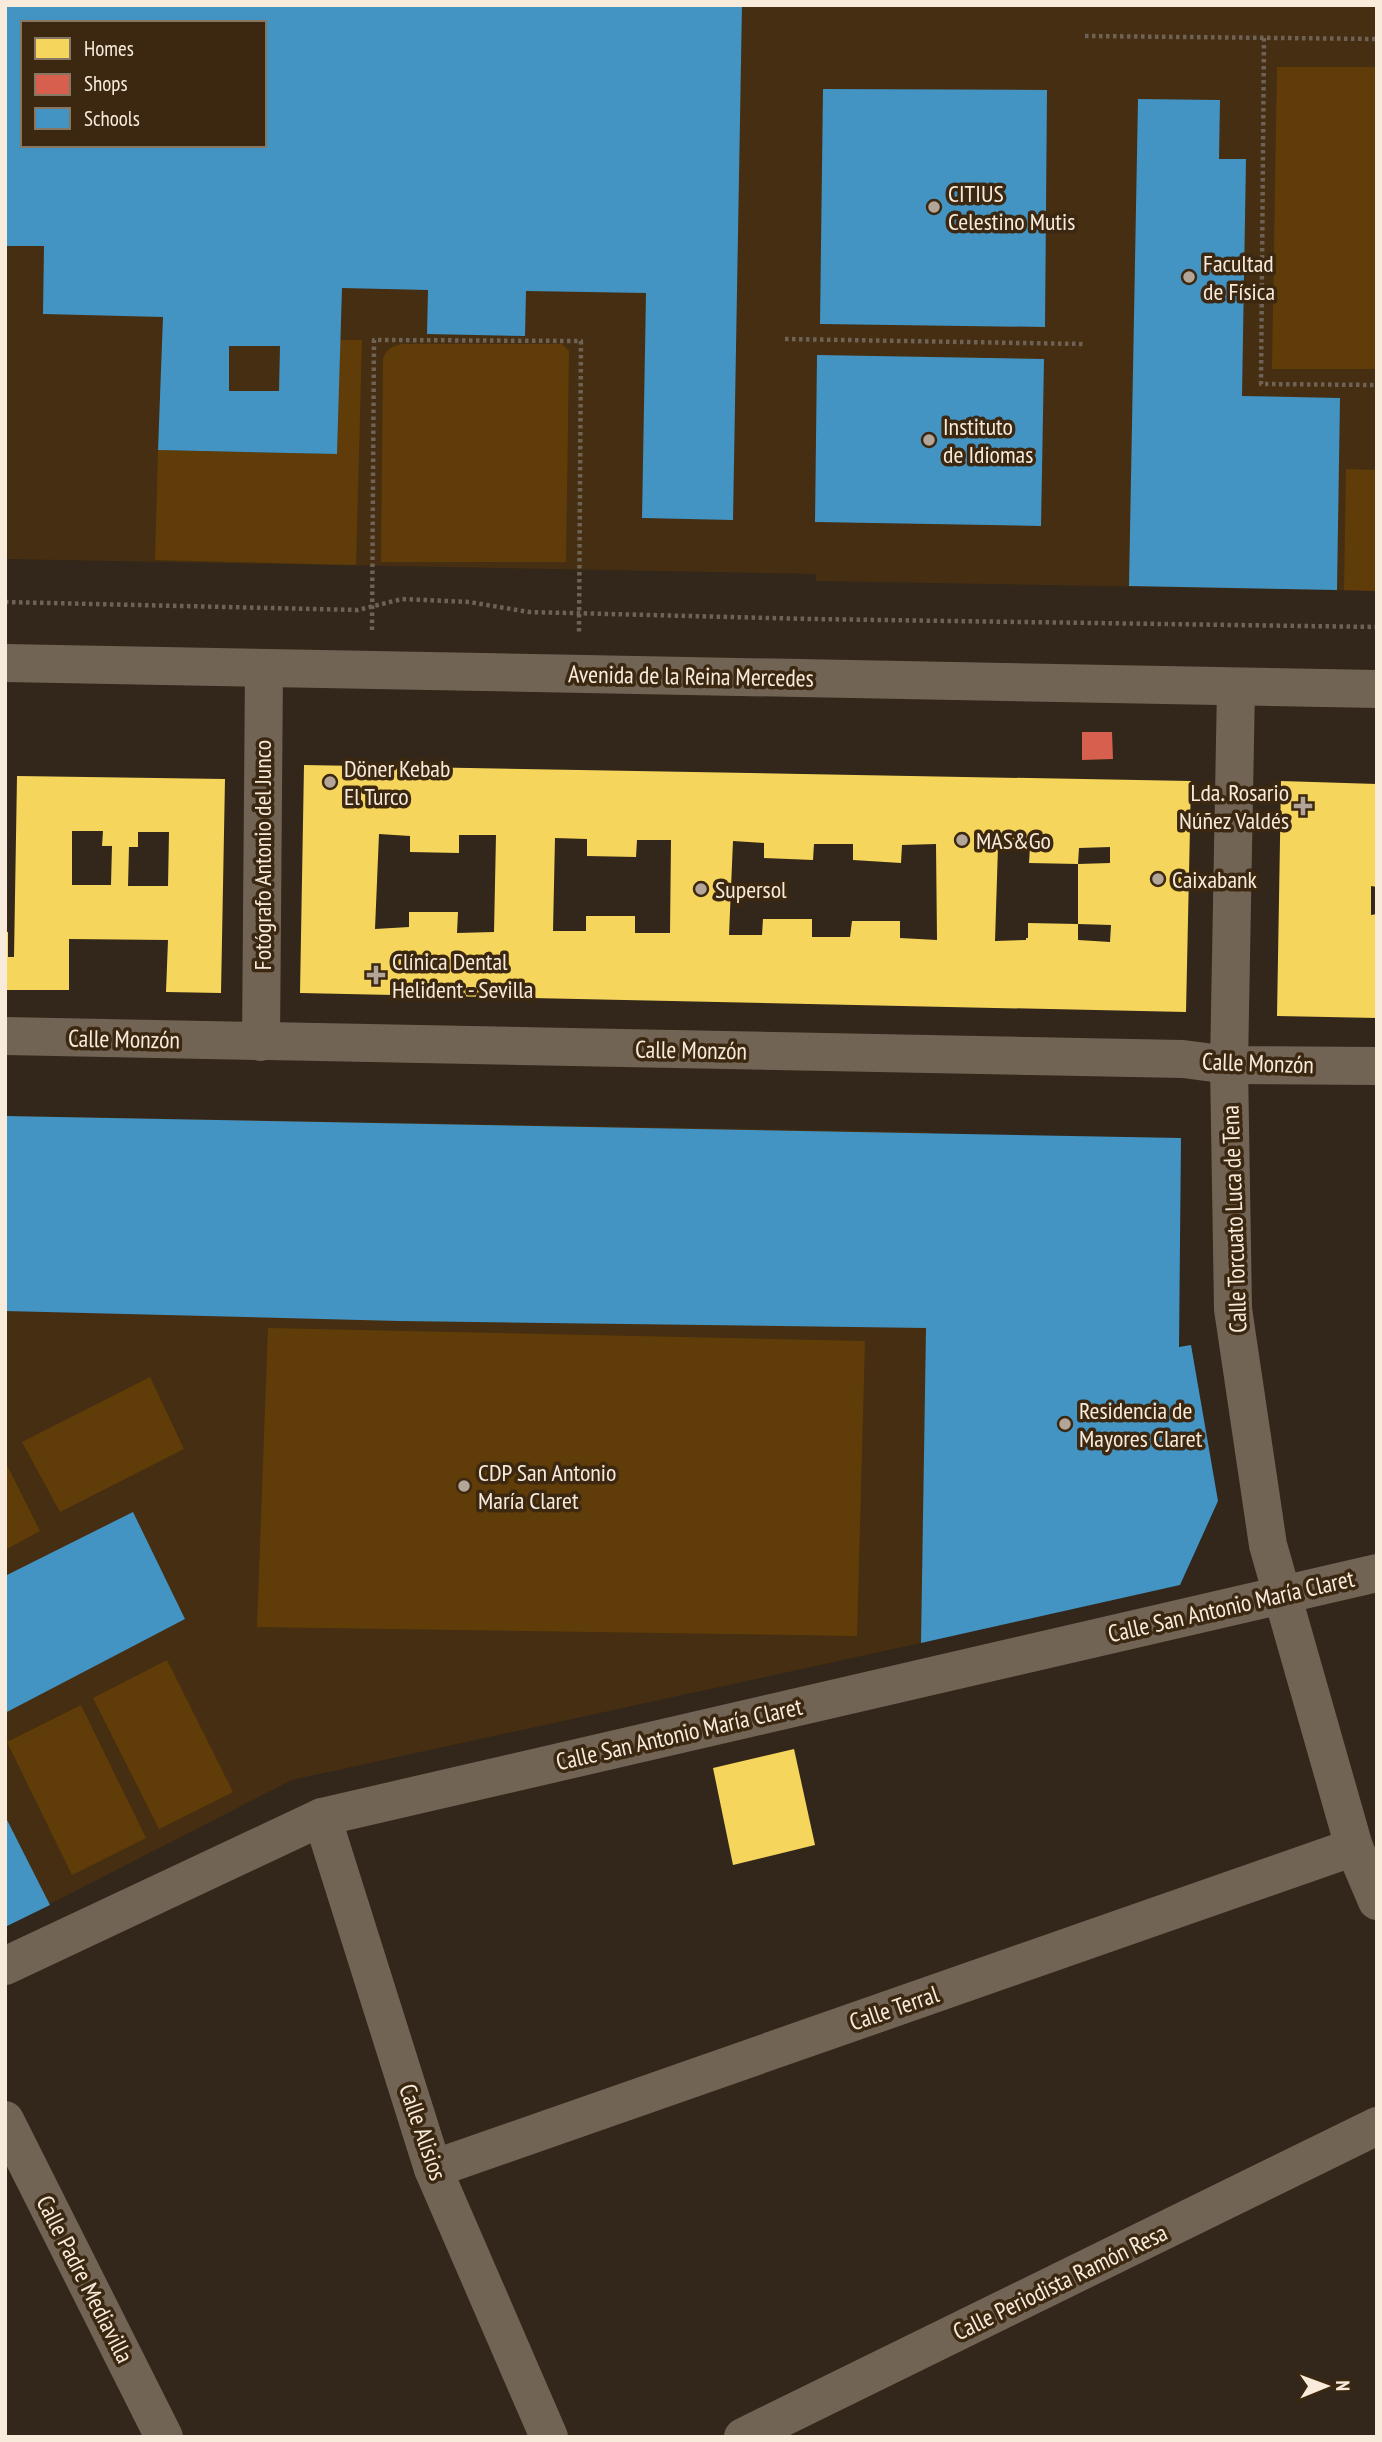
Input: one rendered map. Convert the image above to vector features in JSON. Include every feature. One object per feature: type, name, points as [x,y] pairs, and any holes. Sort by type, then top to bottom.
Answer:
[{"type":"street","name":"Avenida de la Reina Mercedes","points":[[5,663],[1377,689]]},
{"type":"street","name":"Fotógrafo Antonio del Junco","points":[[261,1042],[264,668]]},
{"type":"street","name":"Calle Torcuato Luca de Tena","points":[[1236,687],[1228,1065],[1234,1309],[1268,1545],[1354,1847],[1377,1901]]},
{"type":"street","name":"Calle Monzón","points":[[5,1036],[1183,1059],[1228,1065],[1377,1066]]},
{"type":"street","name":"Calle San Antonio María Claret","points":[[5,1966],[322,1817],[1377,1573]]},
{"type":"street","name":"Calle Alisios","points":[[322,1817],[433,2169],[549,2437]]},
{"type":"street","name":"Calle Terral","points":[[433,2169],[1354,1847]]},
{"type":"street","name":"Calle Padre Mediavilla","points":[[5,2120],[164,2437]]},
{"type":"street","name":"Calle Periodista Ramón Resa","points":[[743,2437],[1377,2126]]},
{"type":"path","points":[[1085,36],[1377,39]]},
{"type":"path","points":[[1264,38],[1261,384],[1377,385]]},
{"type":"path","points":[[785,339],[1083,344]]},
{"type":"path","points":[[372,670],[374,340],[581,341],[579,674]]},
{"type":"path","points":[[5,602],[358,610],[402,599],[469,602],[529,612],[1377,627]]},
{"type":"shaded area","points":[[5,5],[1377,5],[1377,591],[816,581],[816,574],[5,559]]},
{"type":"shaded area","points":[[1277,67],[1377,67],[1377,369],[1272,369]]},
{"type":"shaded area","points":[[340,340],[362,340],[356,565],[155,560],[158,450],[337,454]]},
{"type":"shaded area","points":[[402,344],[562,344],[569,351],[566,562],[381,562],[383,359],[390,348]]},
{"type":"shaded area","points":[[1346,469],[1377,470],[1377,591],[1344,590]]},
{"type":"shaded area","name":"CDP San Antonio María Claret","points":[[5,1116],[931,1132],[921,1643],[292,1780],[5,1927]]},
{"type":"shaded area","points":[[268,1328],[865,1341],[857,1636],[257,1627]]},
{"type":"shaded area","points":[[150,1377],[184,1449],[60,1512],[22,1442]]},
{"type":"shaded area","points":[[5,1461],[40,1531],[5,1550]]},
{"type":"shaded area","points":[[167,1660],[233,1792],[159,1829],[93,1698]]},
{"type":"shaded area","points":[[81,1705],[146,1838],[72,1875],[7,1742]]},
{"type":"building: Homes","points":[[304,765],[1191,781],[1186,1012],[300,993]],"holes":[[[379,834],[410,836],[410,852],[459,853],[459,835],[496,835],[494,932],[457,933],[458,912],[409,912],[409,927],[375,929]],[[555,838],[587,839],[587,856],[636,857],[637,840],[671,840],[670,933],[635,933],[635,916],[586,916],[586,931],[553,931]],[[733,841],[764,843],[764,858],[813,860],[814,844],[853,844],[853,860],[901,863],[902,845],[936,844],[937,940],[900,938],[900,921],[852,921],[850,937],[812,937],[812,919],[763,919],[762,935],[729,935]],[[998,847],[1030,847],[1029,863],[1078,864],[1078,924],[1028,923],[1026,940],[995,941]],[[1110,847],[1110,863],[1078,864],[1079,848]],[[1078,924],[1111,925],[1110,942],[1078,940]]]},
{"type":"building: Homes","points":[[17,776],[225,779],[221,993],[166,992],[168,940],[69,939],[69,990],[5,990],[5,932],[8,932],[8,957],[14,957]],"holes":[[[72,831],[103,831],[102,846],[112,846],[111,885],[72,885]],[[138,832],[169,832],[168,886],[128,886],[129,847],[138,847]]]},
{"type":"building: Homes","points":[[1281,781],[1377,784],[1377,887],[1371,886],[1371,915],[1377,914],[1377,1018],[1277,1016]]},
{"type":"building: Homes","points":[[794,1749],[815,1845],[733,1865],[713,1768]]},
{"type":"building: Shops","points":[[1082,732],[1112,732],[1113,759],[1082,760]]},
{"type":"building: Schools","points":[[5,5],[742,5],[733,520],[642,518],[646,293],[526,291],[525,336],[427,334],[428,290],[342,288],[337,454],[158,450],[163,317],[43,314],[44,246],[5,246]],"holes":[[[229,346],[280,346],[279,391],[229,391]]]},
{"type":"building: Schools","name":"CITIUS Celestino Mutis","points":[[823,89],[1047,90],[1045,327],[820,324]]},
{"type":"building: Schools","name":"Facultad de Física","points":[[1138,99],[1220,100],[1219,159],[1246,159],[1242,396],[1340,398],[1337,590],[1129,586]]},
{"type":"building: Schools","name":"Instituto de Idiomas","points":[[817,355],[1044,359],[1041,526],[815,522]]},
{"type":"building: Schools","points":[[5,1116],[1181,1138],[1179,1347],[1191,1345],[1218,1501],[1180,1585],[921,1643],[926,1328],[399,1321],[5,1311]]},
{"type":"building: Schools","points":[[133,1512],[185,1619],[5,1713],[5,1576]]},
{"type":"building: Schools","points":[[5,1816],[50,1905],[5,1927]]},
{"type":"place","name":"CITIUS Celestino Mutis","points":[[934,207]]},
{"type":"place","name":"Facultad de Física","points":[[1189,277]]},
{"type":"place","name":"Instituto de Idiomas","points":[[929,440]]},
{"type":"place","name":"Döner Kebab El Turco","points":[[330,782]]},
{"type":"place","name":"Lda. Rosario Núñez Valdés","points":[[1303,806]]},
{"type":"place","name":"MAS&Go","points":[[962,840]]},
{"type":"place","name":"Caixabank","points":[[1158,879]]},
{"type":"place","name":"Supersol","points":[[701,889]]},
{"type":"place","name":"Clínica Dental Helident - Sevilla","points":[[376,975]]},
{"type":"place","name":"Residencia de Mayores Claret","points":[[1065,1424]]},
{"type":"place","name":"CDP San Antonio María Claret","points":[[464,1486]]}]
